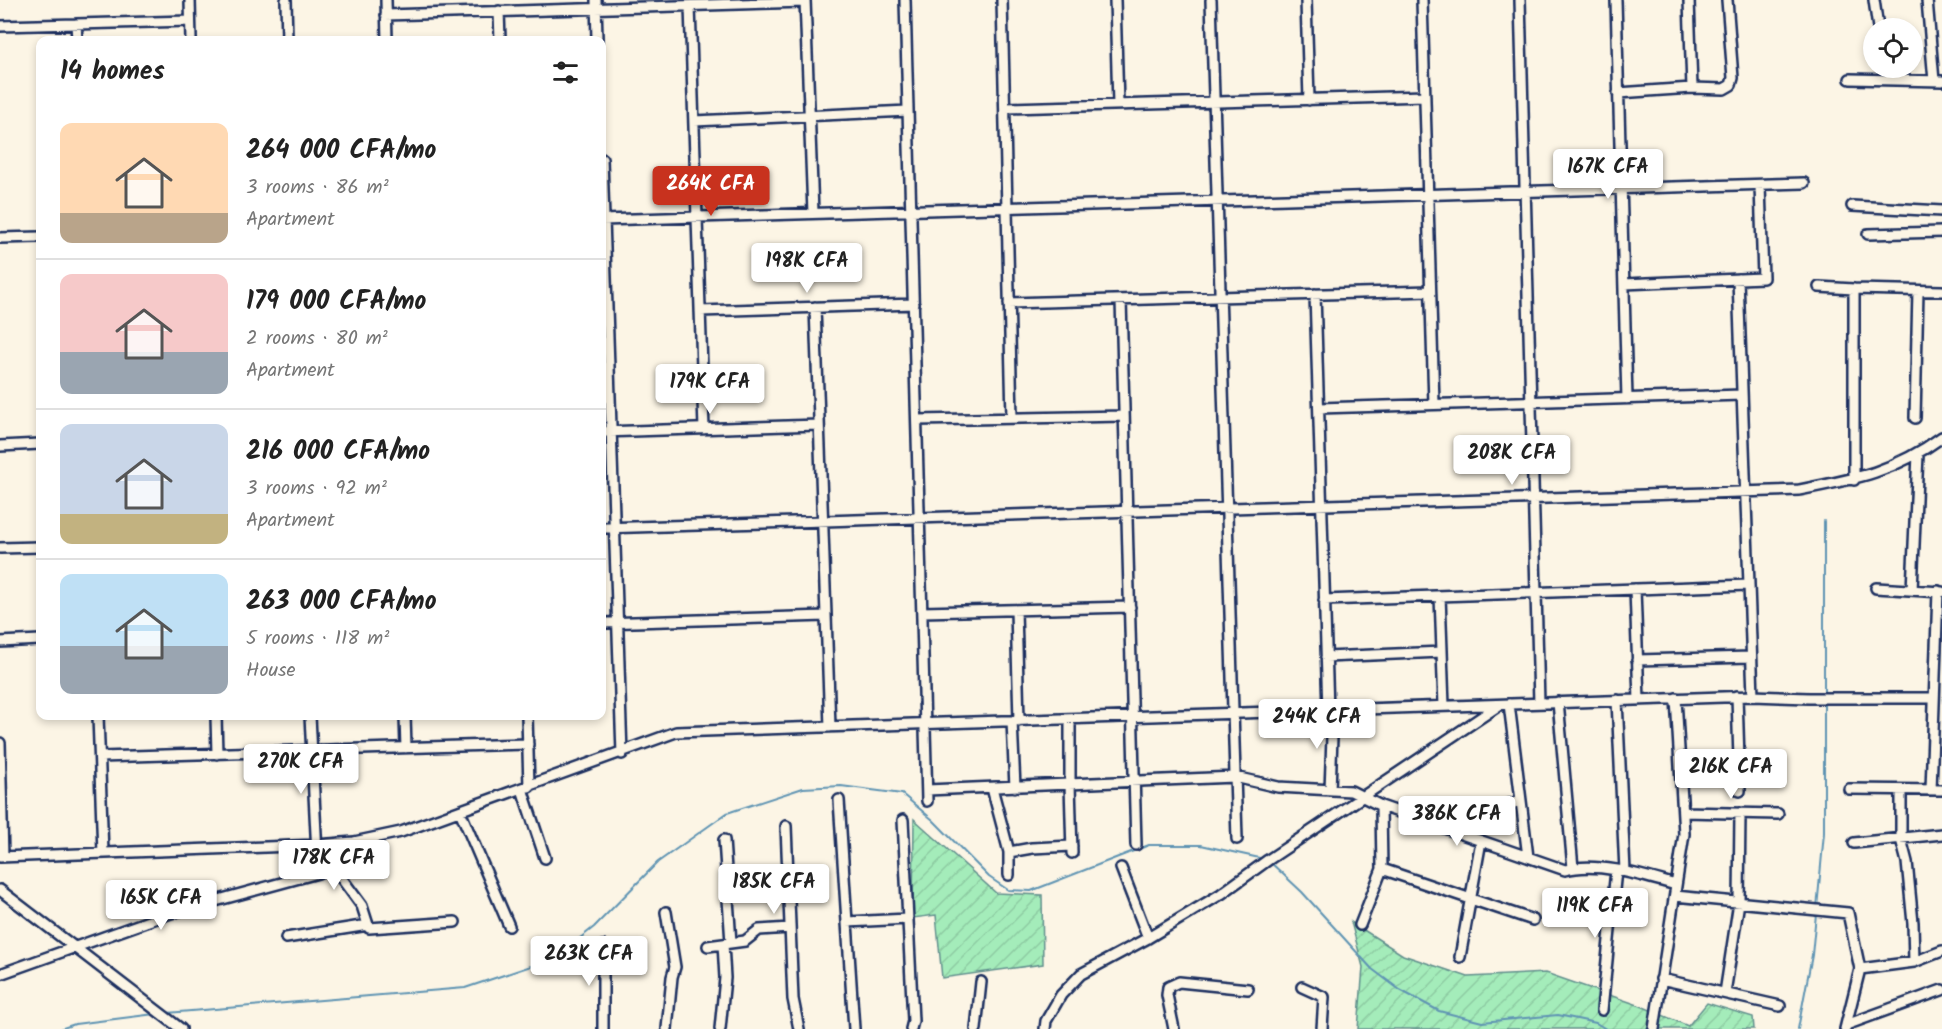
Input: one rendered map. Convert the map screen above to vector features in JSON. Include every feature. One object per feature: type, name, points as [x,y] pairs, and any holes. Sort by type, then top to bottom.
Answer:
[{"type":"street","points":[[190,0],[191,36]]},
{"type":"street","points":[[286,0],[287,36]]},
{"type":"street","points":[[386,0],[387,36]]},
{"type":"street","points":[[905,0],[927,801]]},
{"type":"street","points":[[1002,0],[1012,418]]},
{"type":"street","points":[[1115,0],[1118,105]]},
{"type":"street","points":[[1211,0],[1237,839]]},
{"type":"street","points":[[1306,0],[1309,100]]},
{"type":"street","points":[[1422,0],[1434,404]]},
{"type":"street","points":[[1520,0],[1539,703]]},
{"type":"street","points":[[1616,0],[1627,399]]},
{"type":"street","points":[[1689,0],[1692,88]]},
{"type":"street","points":[[1618,93],[1692,88],[1724,89],[1731,85],[1727,0]]},
{"type":"street","points":[[1874,0],[1877,18]]},
{"type":"street","points":[[1850,79],[1938,81],[1928,0]]},
{"type":"street","points":[[386,15],[500,11],[596,4],[690,6],[805,1],[813,213]]},
{"type":"street","points":[[596,4],[597,36]]},
{"type":"street","points":[[690,6],[704,429]]},
{"type":"street","points":[[500,11],[500,36]]},
{"type":"street","points":[[0,26],[190,21]]},
{"type":"street","points":[[76,24],[77,36]]},
{"type":"street","points":[[1005,108],[1425,96]]},
{"type":"street","points":[[694,121],[908,111]]},
{"type":"street","points":[[606,220],[1804,183]]},
{"type":"street","points":[[1624,284],[1763,278],[1760,184]]},
{"type":"street","points":[[1852,206],[1942,211]]},
{"type":"street","points":[[1868,234],[1942,232]]},
{"type":"street","points":[[0,238],[36,237]]},
{"type":"street","points":[[1738,279],[1753,696]]},
{"type":"street","points":[[1819,287],[1942,291]]},
{"type":"street","points":[[1854,289],[1854,480]]},
{"type":"street","points":[[1010,303],[1430,291]]},
{"type":"street","points":[[1916,418],[1918,291]]},
{"type":"street","points":[[1315,294],[1326,657],[1330,710],[1330,790]]},
{"type":"street","points":[[1121,300],[1136,845]]},
{"type":"street","points":[[700,310],[914,304]]},
{"type":"street","points":[[815,307],[830,727]]},
{"type":"street","points":[[1319,408],[1742,395]]},
{"type":"street","points":[[917,420],[1124,416]]},
{"type":"street","points":[[622,754],[614,528],[606,432],[819,426]]},
{"type":"street","points":[[606,528],[1799,490],[1854,480],[1879,472],[1918,454],[1942,437]]},
{"type":"street","points":[[0,446],[36,444]]},
{"type":"street","points":[[1912,590],[1918,454]]},
{"type":"street","points":[[0,548],[36,547]]},
{"type":"street","points":[[1324,600],[1749,585]]},
{"type":"street","points":[[1876,588],[1940,592],[1931,790]]},
{"type":"street","points":[[1635,589],[1639,700]]},
{"type":"street","points":[[1440,596],[1444,706]]},
{"type":"street","points":[[922,612],[1130,606]]},
{"type":"street","points":[[1015,787],[1016,610]]},
{"type":"street","points":[[606,623],[826,616]]},
{"type":"street","points":[[0,642],[36,640]]},
{"type":"street","points":[[1326,657],[1442,652]]},
{"type":"street","points":[[1637,660],[1751,657]]},
{"type":"street","points":[[0,743],[2,857],[354,842],[401,832],[622,754],[676,732],[1737,696],[1934,698]]},
{"type":"street","points":[[1737,696],[1740,791]]},
{"type":"street","points":[[1654,1029],[1684,834],[1676,698]]},
{"type":"street","points":[[1602,1010],[1620,870],[1617,700]]},
{"type":"street","points":[[1558,702],[1573,868]]},
{"type":"street","points":[[1045,1029],[1046,1021],[1061,994],[1081,974],[1148,939],[1221,894],[1362,796],[1504,704]]},
{"type":"street","points":[[1504,704],[1528,857]]},
{"type":"street","points":[[1009,852],[1032,848],[1072,849],[1070,719]]},
{"type":"street","points":[[98,720],[103,853]]},
{"type":"street","points":[[216,720],[217,754]]},
{"type":"street","points":[[0,974],[171,913],[318,873],[310,720]]},
{"type":"street","points":[[405,720],[406,748]]},
{"type":"street","points":[[527,720],[525,788],[545,858]]},
{"type":"street","points":[[100,757],[528,744]]},
{"type":"street","points":[[927,790],[1235,777],[1278,787],[1352,791],[1381,806],[1565,870],[1573,868],[1620,870],[1676,885]]},
{"type":"street","points":[[992,788],[1009,852],[1009,875]]},
{"type":"street","points":[[1849,789],[1942,790]]},
{"type":"street","points":[[1901,790],[1901,838],[1907,862],[1914,962]]},
{"type":"street","points":[[838,800],[854,1029]]},
{"type":"street","points":[[1437,825],[1521,801]]},
{"type":"street","points":[[1360,925],[1382,869],[1381,806]]},
{"type":"street","points":[[460,811],[508,926]]},
{"type":"street","points":[[1683,812],[1778,814]]},
{"type":"street","points":[[1725,993],[1739,902],[1740,813]]},
{"type":"street","points":[[903,820],[913,1021],[910,1029]]},
{"type":"street","points":[[786,826],[793,999],[799,1029]]},
{"type":"street","points":[[1854,843],[1942,834]]},
{"type":"street","points":[[720,1029],[727,944],[723,840]]},
{"type":"street","points":[[1460,957],[1481,841]]},
{"type":"street","points":[[317,845],[362,906],[369,928],[455,922]]},
{"type":"street","points":[[1121,868],[1148,939]]},
{"type":"street","points":[[1382,869],[1533,920]]},
{"type":"street","points":[[0,890],[181,1029]]},
{"type":"street","points":[[1674,896],[1848,913],[1860,969],[1845,1027]]},
{"type":"street","points":[[666,912],[675,967],[667,1029]]},
{"type":"street","points":[[847,922],[908,919]]},
{"type":"street","points":[[286,939],[368,925]]},
{"type":"street","points":[[708,946],[745,941],[759,930],[790,928]]},
{"type":"street","points":[[603,946],[603,1029]]},
{"type":"street","points":[[1860,969],[1914,962],[1942,951]]},
{"type":"street","points":[[1661,979],[1780,1006]]},
{"type":"street","points":[[976,1029],[981,982]]},
{"type":"street","points":[[1174,1029],[1167,995],[1171,984],[1179,982],[1248,988]]},
{"type":"street","points":[[1302,987],[1324,997],[1322,1029]]},
{"type":"street","points":[[1845,1027],[1941,994]]},
{"type":"green space","points":[[914,819],[996,893],[1042,895],[1043,964],[942,978],[936,915],[913,918]]},
{"type":"green space","points":[[1351,922],[1403,955],[1468,977],[1546,973],[1641,1006],[1688,1026],[1707,1003],[1753,1017],[1754,1029],[1358,1029],[1363,967]]},
{"type":"waterway","points":[[1824,521],[1824,695]]},
{"type":"waterway","points":[[1817,908],[1824,833],[1824,701]]},
{"type":"waterway","points":[[167,1013],[465,988],[555,958],[594,927],[658,862],[727,813],[803,788],[841,786],[902,794],[933,820],[989,877],[1008,890],[1031,891],[1149,845],[1201,845],[1264,859]]},
{"type":"waterway","points":[[1269,861],[1302,892],[1372,969],[1400,990],[1439,1011],[1482,1022],[1558,1015],[1596,1023],[1606,1029]]},
{"type":"waterway","points":[[1798,1029],[1812,955],[1816,914]]},
{"type":"waterway","points":[[60,1029],[75,1024],[155,1014]]}]
